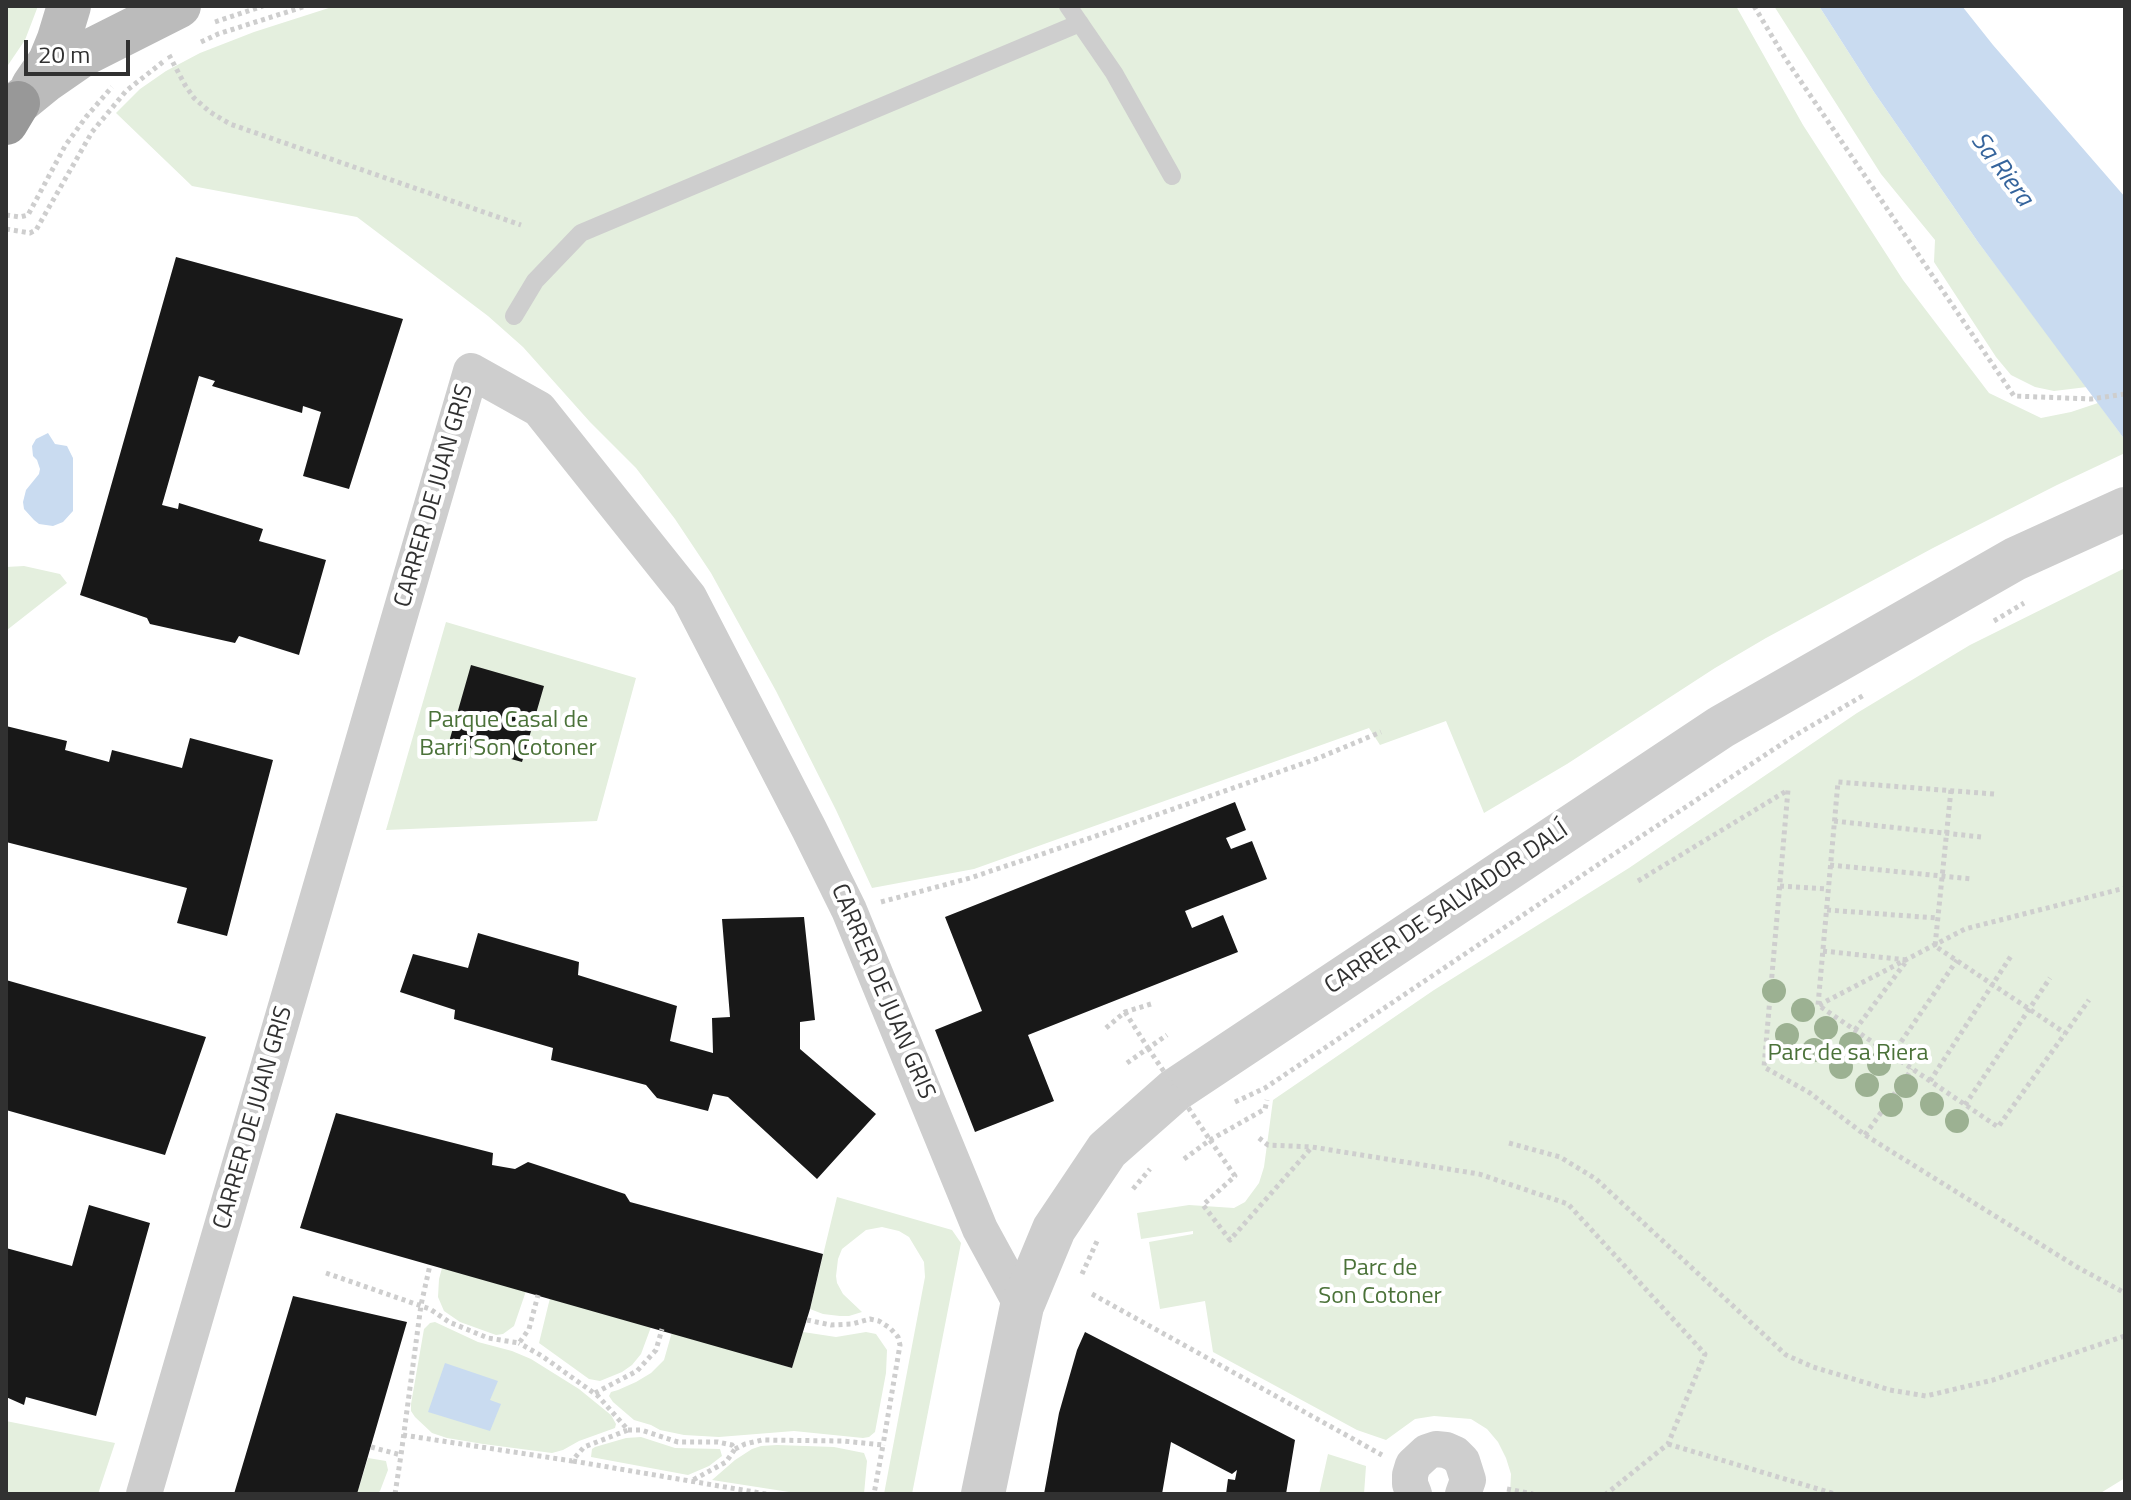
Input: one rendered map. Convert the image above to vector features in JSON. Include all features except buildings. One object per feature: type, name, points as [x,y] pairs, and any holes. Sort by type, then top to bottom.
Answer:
[{"type":"main road","points":[[10,113],[50,61],[69,6]]},
{"type":"main road","points":[[10,113],[45,81],[84,54],[195,25]]},
{"type":"street","name":"CARRER DE JUAN GRIS","points":[[144,1494],[471,371],[539,409],[689,597],[849,910],[980,1229],[1022,1306]]},
{"type":"street","name":"CARRER DE SALVADOR DALÍ","points":[[983,1494],[1022,1306],[1054,1229],[1107,1150],[1175,1090],[1721,727],[2025,578],[2125,509]]},
{"type":"street","points":[[1414,1494],[1410,1484],[1413,1465],[1427,1452],[1436,1449],[1455,1454],[1462,1461],[1468,1480],[1463,1494]]},
{"type":"lane","points":[[1068,6],[1114,73],[1172,176]]},
{"type":"lane","points":[[514,316],[535,281],[581,233],[1080,23]]},
{"type":"path","points":[[195,25],[263,6]]},
{"type":"path","points":[[195,25],[218,34],[306,6]]},
{"type":"path","points":[[1754,6],[1785,58],[2014,396],[2091,399],[2125,394]]},
{"type":"path","points":[[165,47],[194,98],[230,124],[521,225]]},
{"type":"path","points":[[6,229],[30,233],[36,230],[92,132],[126,91],[171,57]]},
{"type":"path","points":[[6,215],[28,215],[65,146],[118,81]]},
{"type":"path","points":[[1988,624],[2025,578]]},
{"type":"path","points":[[1222,1108],[1265,1088],[1608,858],[1794,736],[1867,693]]},
{"type":"path","points":[[849,910],[970,878],[1080,842],[1316,759],[1381,732]]},
{"type":"path","points":[[1818,1005],[1838,782],[1994,794]]},
{"type":"path","points":[[1638,881],[1788,790],[1764,1067],[1810,1093],[1865,1135],[2077,1267],[2125,1293]]},
{"type":"path","points":[[1935,946],[1951,790]]},
{"type":"path","points":[[1834,821],[1981,837]]},
{"type":"path","points":[[1830,865],[1972,879]]},
{"type":"path","points":[[1780,886],[1828,889]]},
{"type":"path","points":[[1818,1005],[1965,929],[2125,888]]},
{"type":"path","points":[[1827,910],[1938,918]]},
{"type":"path","points":[[1935,946],[2065,1033]]},
{"type":"path","points":[[1823,951],[1908,960]]},
{"type":"path","points":[[1930,1081],[2011,956]]},
{"type":"path","points":[[1855,1030],[1908,960]]},
{"type":"path","points":[[1892,1055],[1957,960]]},
{"type":"path","points":[[1965,1105],[2050,978]]},
{"type":"path","points":[[1818,1005],[1998,1127],[2089,1000]]},
{"type":"path","points":[[1106,1028],[1125,1012],[1151,1004]]},
{"type":"path","points":[[1125,1012],[1235,1176],[1203,1205],[1230,1240],[1312,1147]]},
{"type":"path","points":[[1127,1063],[1167,1035]]},
{"type":"path","points":[[1865,1135],[1912,1069]]},
{"type":"path","points":[[1184,1159],[1210,1140],[1265,1109],[1267,1100]]},
{"type":"path","points":[[1186,1128],[1210,1115]]},
{"type":"path","points":[[1259,1138],[1268,1145],[1312,1147],[1479,1174],[1568,1204],[1705,1354],[1668,1444],[1606,1494]]},
{"type":"path","points":[[1509,1143],[1560,1157],[1596,1179],[1786,1355],[1837,1375],[1890,1390],[1926,1396],[1993,1380],[2125,1336]]},
{"type":"path","points":[[1129,1193],[1157,1160]]},
{"type":"path","points":[[1079,1280],[1104,1228]]},
{"type":"path","points":[[395,1494],[421,1305],[430,1265]]},
{"type":"path","points":[[326,1273],[421,1305],[449,1322],[488,1338],[519,1343],[594,1394],[628,1430]]},
{"type":"path","points":[[1092,1294],[1384,1456]]},
{"type":"path","points":[[519,1343],[529,1329],[538,1295]]},
{"type":"path","points":[[807,1320],[831,1325],[870,1319],[879,1321],[898,1337],[900,1345],[874,1494]]},
{"type":"path","points":[[594,1394],[637,1371],[656,1350],[662,1329]]},
{"type":"path","points":[[572,1461],[584,1447],[628,1430],[641,1430],[678,1442],[718,1442],[732,1445],[735,1449]]},
{"type":"path","points":[[403,1435],[766,1494]]},
{"type":"path","points":[[691,1481],[726,1462],[735,1449],[762,1440],[883,1445]]},
{"type":"path","points":[[1668,1444],[1835,1494]]},
{"type":"path","points":[[371,1447],[401,1455]]},
{"type":"path","points":[[1507,1489],[1533,1494]]},
{"type":"green space","points":[[6,6],[38,6],[25,40],[6,68]]},
{"type":"green space","points":[[335,6],[1736,6],[1803,125],[1903,280],[1989,393],[2041,418],[2098,403],[2125,440],[2125,453],[1933,548],[1766,638],[1484,813],[1446,721],[1380,745],[1369,728],[974,869],[872,888],[776,691],[711,573],[636,468],[523,347],[488,316],[357,217],[192,186],[116,113],[140,89],[200,53]]},
{"type":"green space","points":[[1774,6],[1819,6],[1874,92],[1978,242],[2087,387],[2054,391],[2035,387],[2011,375],[1996,357],[1934,262],[1935,240],[1881,174]]},
{"type":"green space","points":[[24,566],[60,574],[67,583],[7,630],[6,567]]},
{"type":"green space","name":"Parc de sa Riera","points":[[2125,568],[2125,1478],[2099,1494],[1510,1494],[1511,1474],[1498,1442],[1487,1429],[1471,1419],[1434,1416],[1415,1419],[1386,1440],[1357,1430],[1213,1352],[1205,1301],[1160,1309],[1149,1242],[1193,1234],[1193,1231],[1141,1239],[1137,1213],[1189,1205],[1234,1208],[1245,1202],[1259,1183],[1264,1167],[1273,1100],[1434,990],[1629,868],[1857,713],[1970,645]]},
{"type":"green space","name":"Parque Casal de Barri Son Cotoner","points":[[446,622],[636,678],[597,821],[386,830]]},
{"type":"green space","points":[[837,1197],[952,1230],[961,1243],[912,1494],[884,1494],[925,1277],[924,1262],[909,1237],[899,1231],[882,1227],[866,1230],[842,1249],[836,1276],[843,1294],[862,1312],[840,1316],[810,1309]]},
{"type":"green space","points":[[442,1268],[526,1291],[514,1326],[496,1335],[460,1322],[444,1311],[438,1297]]},
{"type":"green space","points":[[550,1298],[651,1327],[641,1354],[622,1372],[600,1381],[589,1379],[539,1343]]},
{"type":"green space","points":[[435,1322],[478,1342],[531,1359],[579,1389],[611,1415],[615,1428],[552,1453],[447,1438],[432,1433],[415,1417],[411,1404],[424,1329]]},
{"type":"green space","points":[[672,1332],[792,1368],[803,1332],[836,1337],[866,1332],[876,1334],[887,1350],[875,1432],[863,1438],[794,1431],[719,1437],[684,1435],[634,1420],[609,1396],[611,1392],[651,1373],[664,1360]]},
{"type":"green space","points":[[6,1421],[115,1443],[98,1494],[6,1494]]},
{"type":"green space","points":[[641,1437],[675,1448],[720,1449],[722,1456],[688,1475],[591,1457],[595,1447]]},
{"type":"green space","points":[[777,1445],[834,1447],[864,1453],[867,1461],[864,1494],[802,1494],[712,1480],[752,1449]]},
{"type":"green space","points":[[1328,1454],[1366,1466],[1364,1494],[1319,1494]]},
{"type":"green space","points":[[368,1458],[386,1461],[388,1470],[380,1491],[376,1494],[357,1494]]},
{"type":"water","name":"Sa Riera","points":[[1819,6],[1962,6],[2125,197],[2125,440],[1978,242],[1874,92]]},
{"type":"water","points":[[48,433],[55,444],[67,446],[73,458],[73,511],[63,522],[53,526],[34,520],[24,509],[23,502],[26,490],[40,469],[32,446],[36,439]]},
{"type":"water","points":[[445,1363],[498,1381],[490,1400],[501,1404],[490,1431],[428,1412]]},
{"type":"park label","name":"Parc de Son Cotoner","points":[[1380,1283]]}]
